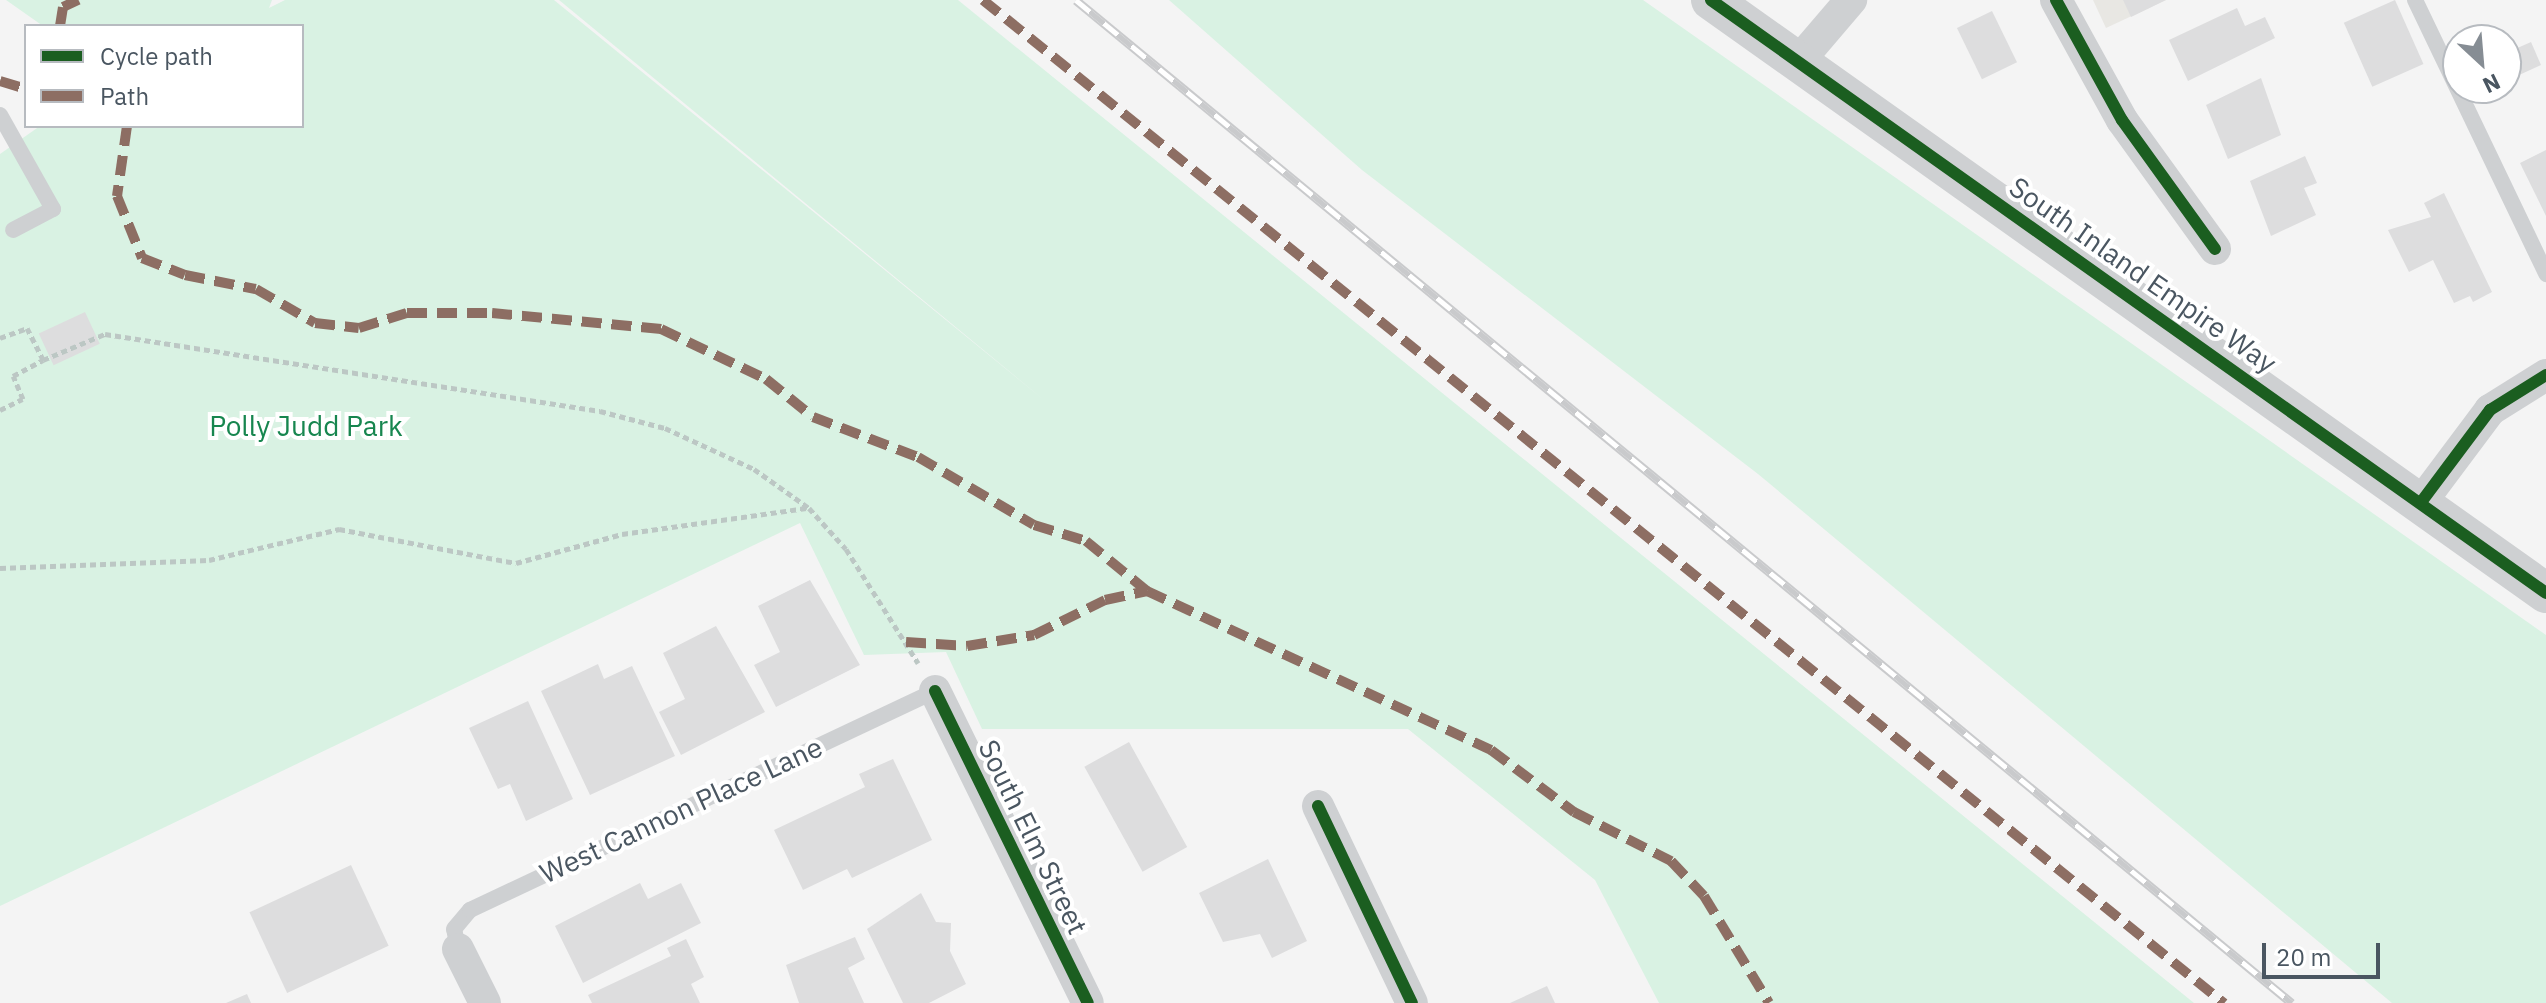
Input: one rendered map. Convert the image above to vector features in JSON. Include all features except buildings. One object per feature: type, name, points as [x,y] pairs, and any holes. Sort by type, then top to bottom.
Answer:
[{"type":"street","name":"South Inland Empire Way","points":[[1711,0],[2422,501],[2546,593]]},
{"type":"street","points":[[1798,62],[1851,0]]},
{"type":"street","points":[[2056,0],[2122,120],[2215,249]]},
{"type":"street","points":[[2422,501],[2490,410],[2546,375]]},
{"type":"street","name":"South Elm Street","points":[[935,691],[1081,1001]]},
{"type":"street","points":[[1318,806],[1412,1003]]},
{"type":"street","points":[[458,949],[485,1003]]},
{"type":"lane","points":[[2415,0],[2546,274]]},
{"type":"lane","points":[[0,115],[53,209],[13,230]]},
{"type":"lane","name":"West Cannon Place Lane","points":[[458,949],[454,929],[470,910],[935,691]]},
{"type":"path","points":[[0,338],[27,328],[43,360]]},
{"type":"path","points":[[0,410],[23,399],[13,376],[105,334],[600,411],[665,428],[754,469],[809,508],[885,605],[935,691]]},
{"type":"path","points":[[0,568],[209,560],[339,529],[516,563],[622,534],[809,508]]},
{"type":"shaded area","points":[[2093,0],[2166,0],[2106,28]]},
{"type":"green space","name":"Polly Judd Park","points":[[6,0],[272,0],[269,8],[285,0],[554,0],[1044,400],[559,0],[958,0],[2194,1003],[1659,1003],[1595,880],[1408,729],[982,729],[946,652],[864,655],[800,523],[0,906],[0,154],[37,128],[304,128],[304,24],[40,24]]},
{"type":"green space","points":[[1169,0],[1643,0],[2546,635],[2546,1003],[2392,1003],[1758,474],[1362,170]]},
{"type":"railway","points":[[1076,0],[2292,1003]]},
{"type":"marked path","points":[[60,24],[63,7],[78,0]]},
{"type":"marked path","points":[[983,0],[2224,1003]]},
{"type":"marked path","points":[[0,81],[24,88]]},
{"type":"marked path","points":[[127,128],[117,196],[142,258],[185,275],[256,289],[315,323],[359,328],[407,313],[492,313],[661,329],[766,379],[813,417],[918,457],[1034,525],[1086,541],[1147,591],[1491,750],[1574,812],[1671,861],[1704,896],[1769,1003]]},
{"type":"marked path","points":[[906,642],[967,646],[1034,635],[1105,600],[1147,591]]},
{"type":"cycle path","points":[[1711,0],[2546,593]]},
{"type":"cycle path","points":[[2056,0],[2122,120],[2215,249]]},
{"type":"cycle path","points":[[2422,501],[2490,410],[2546,375]]},
{"type":"cycle path","points":[[935,691],[1088,1003]]},
{"type":"cycle path","points":[[1318,806],[1412,1003]]}]
